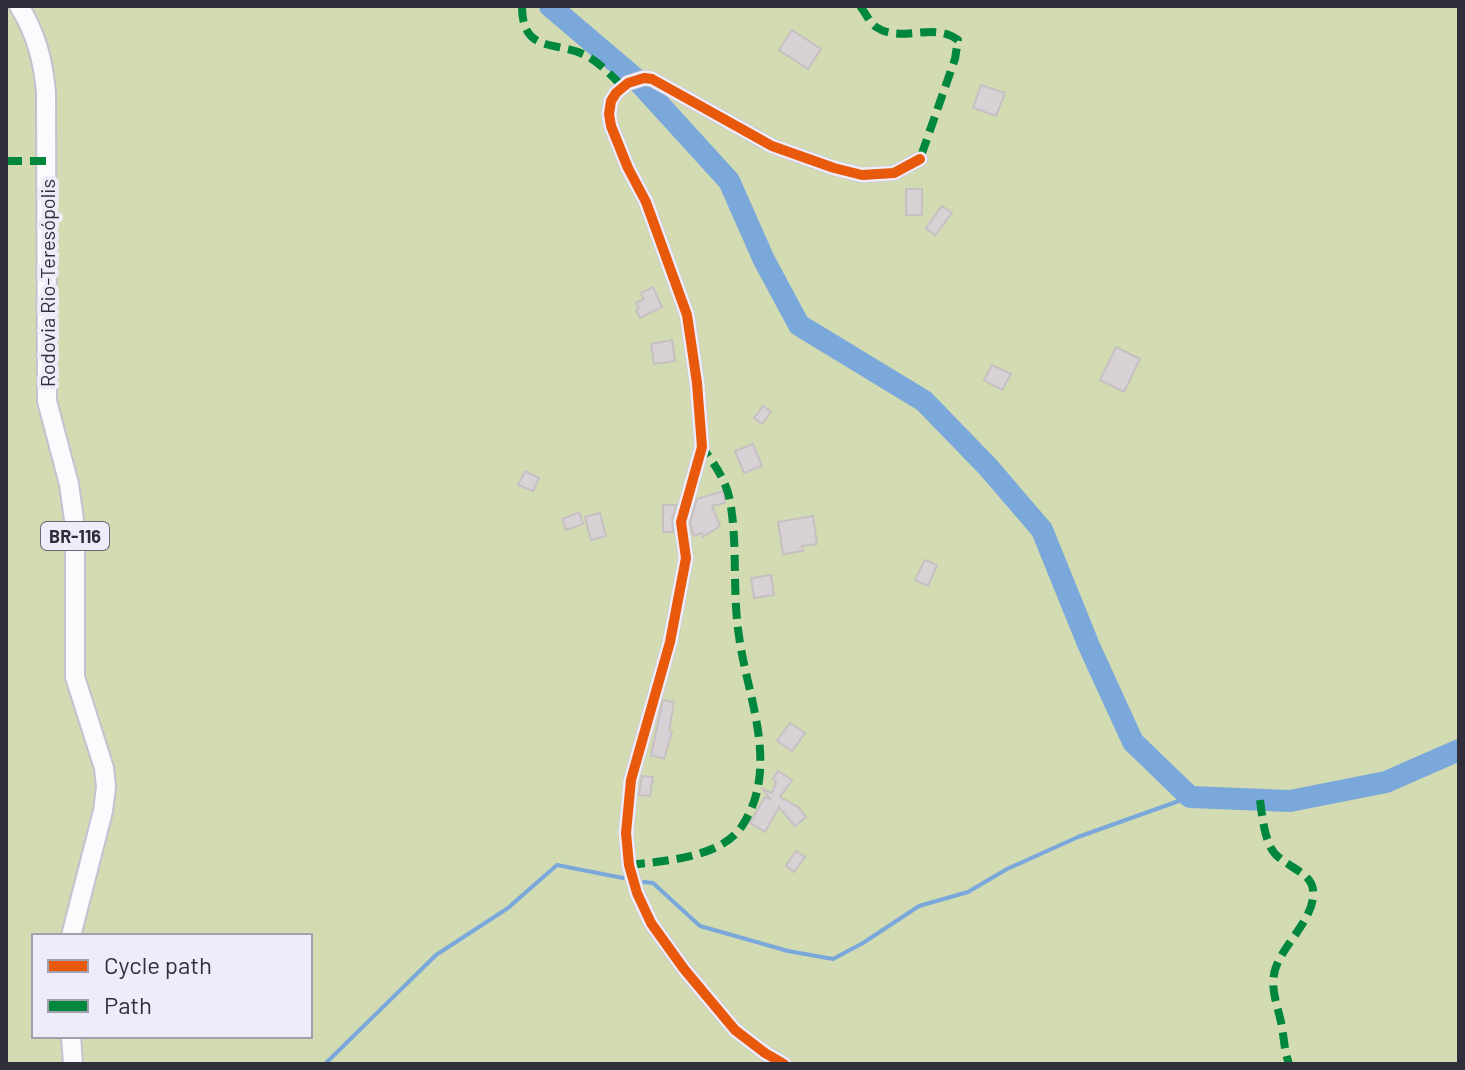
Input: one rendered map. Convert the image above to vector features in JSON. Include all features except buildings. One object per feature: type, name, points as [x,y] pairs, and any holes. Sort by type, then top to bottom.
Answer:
[{"type":"highway","name":"Rodovia Rio-Teresópolis","points":[[19,6],[30,23],[39,47],[46,92],[47,401],[69,484],[75,527],[75,677],[104,768],[106,787],[103,811],[72,934]]},
{"type":"highway","points":[[71,1038],[73,1064]]},
{"type":"street","points":[[784,1064],[735,1030],[684,969],[651,923],[637,893],[629,865],[626,833],[631,780],[670,642],[686,558],[681,522],[702,447],[687,315],[646,202],[611,126],[611,101],[622,86],[644,78],[673,89],[772,146],[834,168],[862,175],[894,173],[920,159]]},
{"type":"green space","points":[[6,6],[1459,6],[1459,1064],[6,1064]]},
{"type":"waterway","points":[[550,6],[637,80],[729,181],[764,260],[799,325],[924,401],[988,467],[1042,530],[1089,646],[1133,742],[1190,797],[1290,801],[1386,782],[1459,750]]},
{"type":"waterway","points":[[644,882],[653,883],[700,926],[788,951],[833,959],[919,906],[968,892],[1007,869],[1078,837],[1190,797]]},
{"type":"waterway","points":[[325,1064],[436,955],[508,908],[557,865],[623,878]]},
{"type":"marked path","points":[[522,6],[527,32],[534,38],[588,57],[622,86]]},
{"type":"marked path","points":[[860,6],[874,25],[886,32],[938,32],[958,40],[955,59],[920,159]]},
{"type":"marked path","points":[[6,161],[48,161]]},
{"type":"marked path","points":[[629,865],[691,856],[733,837],[753,803],[759,780],[758,732],[737,619],[730,501],[723,479],[702,447]]},
{"type":"marked path","points":[[1260,800],[1271,848],[1307,878],[1313,890],[1310,909],[1282,954],[1274,977],[1274,992],[1289,1064]]},
{"type":"cycle path","points":[[784,1064],[735,1030],[684,969],[651,923],[637,893],[629,865],[626,833],[631,780],[670,642],[686,558],[681,522],[702,447],[687,315],[646,202],[611,126],[611,101],[628,83],[652,79],[772,146],[834,168],[862,175],[894,173],[920,159]]}]
